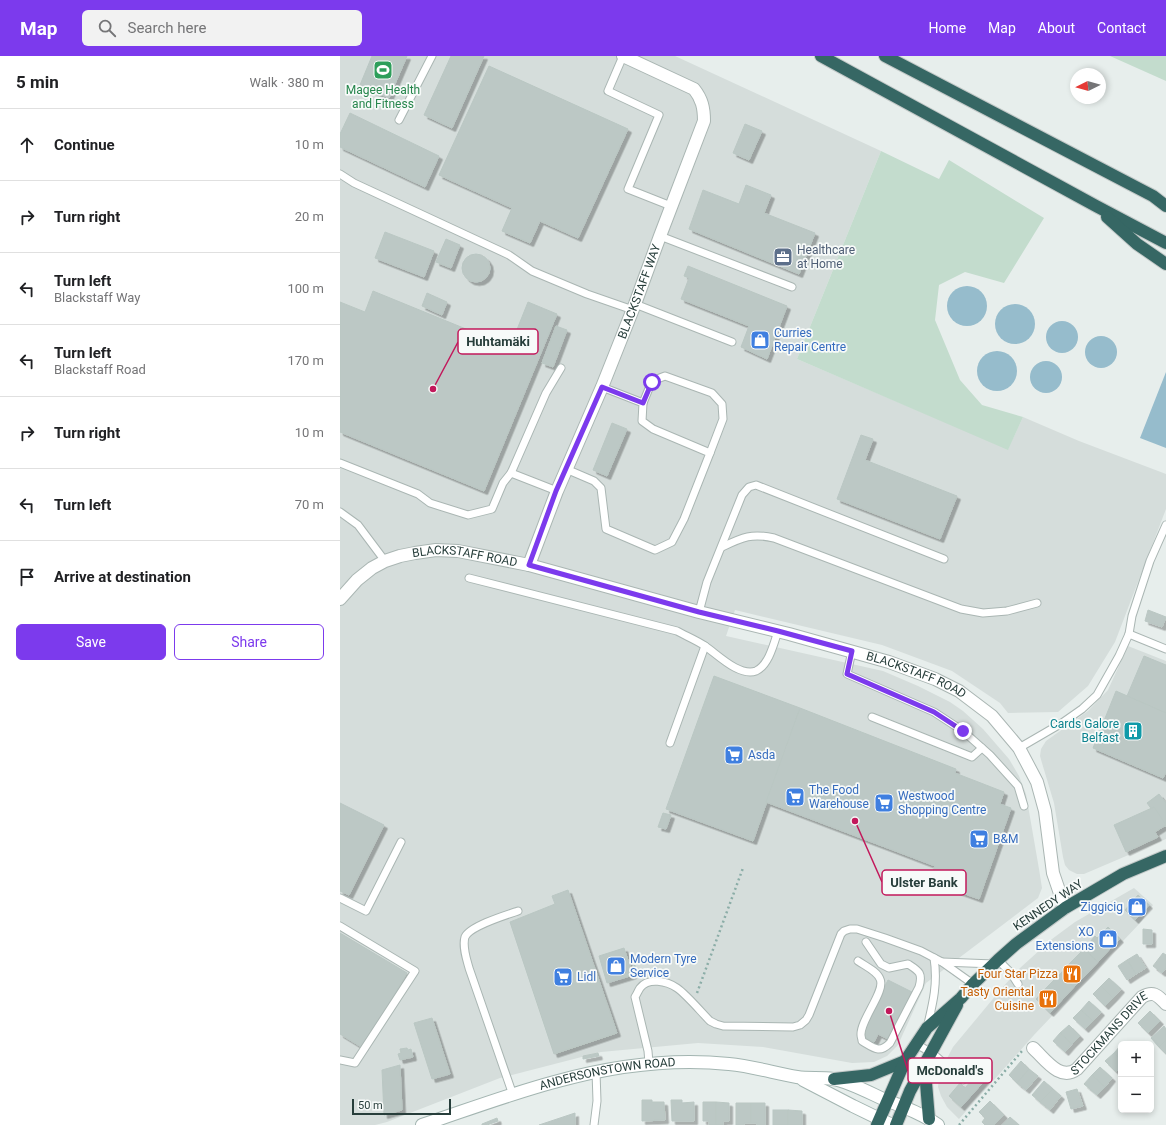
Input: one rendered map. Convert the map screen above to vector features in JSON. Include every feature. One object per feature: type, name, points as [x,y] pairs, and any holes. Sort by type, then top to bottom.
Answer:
[{"type":"highway","points":[[821,56],[1166,243]]},
{"type":"highway","points":[[885,56],[1153,196],[1166,206]]},
{"type":"highway","points":[[1153,196],[1166,200]]},
{"type":"highway","points":[[1096,206],[1137,244],[1166,264]]},
{"type":"highway","name":"KENNEDY WAY","points":[[878,1122],[905,1061],[927,1028],[996,962],[1016,944],[1065,908],[1122,874],[1166,856]]},
{"type":"highway","name":"KENNEDY WAY","points":[[896,1125],[916,1080],[932,1053],[960,998]]},
{"type":"highway","points":[[932,1053],[926,1083],[934,1122]]},
{"type":"highway","points":[[834,1079],[871,1075],[905,1061]]},
{"type":"street","name":"BLACKSTAFF WAY","points":[[529,565],[556,491],[602,387],[634,307],[704,121],[702,102],[694,89],[623,56]]},
{"type":"street","name":"BLACKSTAFF ROAD","points":[[340,599],[357,580],[372,568],[385,561],[400,556],[429,551],[458,551],[529,565],[699,612],[778,631],[889,662],[935,679],[959,691],[992,716],[1019,748],[1037,782],[1045,811],[1053,873],[1065,908]]},
{"type":"street","name":"STOCKMANS DRIVE","points":[[1033,1048],[1054,1068],[1060,1072],[1069,1074],[1077,1069],[1142,997],[1147,994],[1154,994],[1166,1004]]},
{"type":"street","name":"ANDERSONSTOWN ROAD","points":[[422,1125],[436,1123],[513,1095],[557,1081],[613,1068],[649,1063],[703,1062],[757,1068],[798,1078],[834,1079],[857,1087],[934,1122]]},
{"type":"street","name":"ANDERSONSTOWN ROAD","points":[[798,1078],[878,1122],[892,1125]]},
{"type":"lane","points":[[399,120],[432,56]]},
{"type":"lane","points":[[623,56],[608,91],[659,115],[628,189],[671,206]]},
{"type":"lane","points":[[340,174],[354,183],[509,255],[532,271],[587,294],[634,307],[732,342]]},
{"type":"lane","points":[[660,236],[792,286]]},
{"type":"lane","points":[[340,463],[418,494],[430,503],[468,515],[492,509],[503,483],[511,473],[546,393],[561,368]]},
{"type":"lane","points":[[566,469],[594,481],[601,488],[606,529],[655,550],[672,542],[684,519],[710,453],[723,419],[722,404],[712,393],[665,376],[652,382],[643,403],[642,421],[653,429],[710,453]]},
{"type":"lane","points":[[602,387],[643,403]]},
{"type":"lane","points":[[511,473],[556,491]]},
{"type":"lane","points":[[699,612],[708,582],[742,495],[749,487],[756,485],[944,559]]},
{"type":"lane","points":[[340,512],[358,525],[385,561]]},
{"type":"lane","points":[[1019,748],[1062,723],[1082,709],[1097,695],[1119,656],[1129,634],[1132,616],[1150,561],[1166,525]]},
{"type":"lane","points":[[722,547],[742,538],[760,535],[774,538],[961,609],[983,613],[1007,612],[1037,603]]},
{"type":"lane","points":[[469,578],[677,631],[705,646],[722,660],[744,672],[756,671],[768,658],[778,631]]},
{"type":"lane","points":[[1129,634],[1166,649]]},
{"type":"lane","points":[[670,743],[705,646]]},
{"type":"lane","points":[[852,651],[847,674],[934,712],[963,731],[982,748],[1018,786],[1024,806]]},
{"type":"lane","points":[[872,717],[972,758],[982,748]]},
{"type":"lane","points":[[340,898],[366,911],[401,842]]},
{"type":"lane","points":[[513,1095],[467,962],[465,938],[470,931],[480,925],[518,911]]},
{"type":"lane","points":[[340,926],[416,971],[355,1063],[340,1060]]},
{"type":"lane","points":[[649,1063],[648,1051],[635,997],[643,985],[658,981],[678,988],[710,1021],[723,1026],[794,1027],[800,1025],[809,1015],[841,934],[850,929],[857,929],[921,951],[942,962],[973,984]]},
{"type":"lane","points":[[858,961],[874,972],[880,979],[881,987],[863,1026],[861,1035],[862,1041],[878,1049],[885,1049],[890,1043],[919,987],[921,979],[917,970],[908,964],[889,968],[881,964],[866,942]]},
{"type":"lane","points":[[927,1028],[936,981],[934,958]]},
{"type":"lane","points":[[942,962],[996,962],[1011,973],[1018,984]]},
{"type":"lane","points":[[916,1044],[932,1053],[962,1080]]},
{"type":"lane","points":[[594,1125],[598,1087],[596,1072]]},
{"type":"path","points":[[697,993],[743,868]]},
{"type":"path","points":[[631,956],[637,975]]},
{"type":"path","points":[[959,1125],[1025,1047],[1033,1048]]},
{"type":"shaded area","points":[[340,56],[675,56],[881,151],[797,359],[1008,449],[1023,417],[1079,441],[1166,474],[1166,509],[1115,642],[1088,686],[1058,712],[1008,713],[1000,703],[952,671],[882,645],[735,610],[726,636],[883,671],[950,702],[963,711],[983,729],[1009,759],[1019,776],[1026,794],[1042,888],[1038,898],[926,983],[898,1045],[887,1056],[874,1062],[852,1063],[763,1047],[698,1043],[601,1052],[500,1078],[387,1122],[375,1125],[340,1125]]},
{"type":"shaded area","points":[[1128,646],[1166,661],[1166,839],[1084,874],[1077,874],[1069,870],[1065,865],[1054,803],[1040,756],[1041,749],[1046,741],[1088,711],[1108,690]]},
{"type":"shaded area","points":[[1134,888],[1153,905],[1141,922],[1034,1035],[959,1119],[947,1107],[938,1087],[941,1070],[953,1047],[1020,968],[1052,939],[1075,922]]},
{"type":"green space","points":[[1110,56],[1166,56],[1166,81]]},
{"type":"green space","points":[[881,151],[939,179],[949,160],[1044,218],[1004,283],[965,272],[939,285],[935,320],[960,380],[982,405],[1023,417],[1008,450],[797,359]]},
{"type":"water","points":[[967,286],[978,289],[984,295],[987,306],[984,317],[978,323],[967,326],[956,323],[950,317],[947,306],[950,295],[956,289]]},
{"type":"water","points":[[1011,304],[1019,304],[1026,307],[1032,313],[1035,324],[1032,335],[1026,341],[1019,344],[1011,344],[1004,341],[998,335],[995,328],[995,320],[998,313],[1004,307]]},
{"type":"water","points":[[1062,321],[1073,326],[1078,337],[1073,348],[1062,353],[1051,348],[1046,337],[1051,326]]},
{"type":"water","points":[[1101,336],[1112,341],[1117,352],[1112,363],[1101,368],[1090,363],[1085,352],[1090,341]]},
{"type":"water","points":[[993,351],[1001,351],[1008,354],[1014,360],[1017,371],[1014,382],[1008,388],[1001,391],[993,391],[986,388],[980,382],[977,375],[977,367],[980,360],[986,354]]},
{"type":"water","points":[[1046,361],[1057,366],[1062,377],[1057,388],[1046,393],[1035,388],[1030,377],[1035,366]]},
{"type":"water","points":[[1166,372],[1166,448],[1140,438]]},
{"type":"building","name":"Magee Health and Fitness","points":[[372,56],[407,56],[389,98],[360,85]]},
{"type":"building","points":[[451,56],[484,56],[452,128],[424,115]]},
{"type":"building","points":[[489,66],[628,129],[578,238],[540,221],[530,243],[502,231],[512,208],[439,175]]},
{"type":"building","points":[[350,113],[439,156],[425,187],[340,147],[340,134]]},
{"type":"building","points":[[745,124],[762,131],[749,160],[733,153]]},
{"type":"building","points":[[746,185],[771,195],[764,213],[815,233],[799,274],[689,229],[703,190],[739,204]]},
{"type":"building","points":[[385,232],[434,251],[424,277],[375,258]]},
{"type":"building","points":[[446,239],[460,245],[451,268],[436,262]]},
{"type":"building","points":[[476,254],[482,255],[486,258],[489,262],[489,274],[486,278],[482,281],[476,282],[470,281],[466,278],[463,274],[462,268],[463,262],[466,258],[470,255]]},
{"type":"building","points":[[688,266],[787,306],[767,359],[741,347],[749,326],[681,299],[689,278],[684,276]]},
{"type":"building","points":[[373,291],[510,347],[528,302],[557,314],[484,491],[340,432],[340,302],[365,312]]},
{"type":"building","points":[[427,293],[447,302],[442,315],[422,306]]},
{"type":"building","points":[[556,326],[567,330],[553,367],[542,363]]},
{"type":"building","points":[[612,423],[627,429],[607,476],[593,470]]},
{"type":"building","points":[[861,435],[873,439],[865,460],[957,496],[940,539],[837,499]]},
{"type":"building","points":[[1148,610],[1166,617],[1162,627],[1145,621]]},
{"type":"building","points":[[1144,656],[1166,665],[1166,713],[1127,696]]},
{"type":"building","name":"Asda","points":[[714,676],[800,708],[753,841],[666,809]]},
{"type":"building","name":"Cards Galore Belfast","points":[[1116,691],[1166,713],[1166,772],[1163,778],[1093,748]]},
{"type":"building","name":"Westwood Shopping Centre","points":[[800,708],[956,769],[955,773],[1004,792],[1000,804],[1011,808],[979,899],[929,881],[935,866],[766,802]]},
{"type":"building","points":[[1159,794],[1166,803],[1165,827],[1147,803]]},
{"type":"building","points":[[340,803],[384,825],[349,895],[340,891]]},
{"type":"building","points":[[1154,807],[1166,825],[1155,832],[1158,837],[1126,852],[1114,825]]},
{"type":"building","points":[[663,813],[671,815],[666,829],[658,827]]},
{"type":"building","name":"Lidl","points":[[568,890],[617,1033],[554,1054],[510,922],[555,904],[552,896]]},
{"type":"building","name":"Ziggicig","points":[[1138,895],[1149,905],[1135,920],[1125,910]]},
{"type":"building","points":[[1108,927],[1120,939],[1109,950],[1097,938]]},
{"type":"building","points":[[1143,929],[1152,930],[1152,944],[1143,944]]},
{"type":"building","points":[[340,933],[407,973],[363,1048],[340,1034]]},
{"type":"building","points":[[1095,936],[1109,950],[1098,962],[1084,949]]},
{"type":"building","name":"Modern Tyre Service","points":[[624,948],[633,975],[607,983],[599,956]]},
{"type":"building","points":[[1084,949],[1098,962],[1086,975],[1072,961]]},
{"type":"building","points":[[1163,953],[1166,955],[1166,968],[1162,973],[1153,966]]},
{"type":"building","points":[[1137,954],[1146,968],[1136,974],[1127,960]]},
{"type":"building","points":[[1127,960],[1136,974],[1127,980],[1118,966]]},
{"type":"building","points":[[1072,961],[1086,975],[1074,987],[1060,974]]},
{"type":"building","points":[[1060,974],[1074,987],[1062,1000],[1048,986]]},
{"type":"building","points":[[1109,978],[1121,989],[1113,998],[1101,986]]},
{"type":"building","points":[[888,980],[914,993],[890,1040],[878,1034],[874,1042],[864,1037],[867,1030],[864,1029]]},
{"type":"building","points":[[1048,986],[1062,1000],[1050,1013],[1036,999]]},
{"type":"building","points":[[1101,986],[1113,998],[1105,1006],[1093,994]]},
{"type":"building","points":[[1089,1001],[1101,1012],[1093,1021],[1081,1010]]},
{"type":"building","points":[[1081,1010],[1093,1021],[1085,1029],[1073,1018]]},
{"type":"building","points":[[1150,1011],[1160,1021],[1148,1033],[1138,1023]]},
{"type":"building","points":[[432,1018],[450,1074],[432,1079],[414,1023]]},
{"type":"building","points":[[1069,1025],[1080,1036],[1072,1044],[1060,1033]]},
{"type":"building","points":[[1164,1026],[1166,1029],[1166,1040],[1159,1047],[1151,1038]]},
{"type":"building","points":[[1060,1033],[1072,1044],[1065,1052],[1053,1041]]},
{"type":"building","points":[[1166,1040],[1166,1054],[1159,1047]]},
{"type":"building","points":[[407,1048],[408,1050],[411,1049],[413,1057],[400,1060],[398,1054],[401,1053],[400,1049]]},
{"type":"building","points":[[1118,1048],[1118,1057],[1114,1053]]},
{"type":"building","points":[[598,1053],[599,1056],[583,1059],[583,1056]]},
{"type":"building","points":[[1114,1053],[1118,1057],[1118,1070],[1116,1072],[1105,1061]]},
{"type":"building","points":[[1021,1061],[1029,1069],[1017,1083],[1009,1075]]},
{"type":"building","points":[[400,1065],[402,1110],[384,1115],[382,1070]]},
{"type":"building","points":[[1100,1067],[1112,1078],[1105,1087],[1092,1075]]},
{"type":"building","points":[[1029,1069],[1038,1076],[1026,1090],[1017,1083]]},
{"type":"building","points":[[979,1072],[987,1078],[961,1107],[949,1096],[960,1083],[965,1088]]},
{"type":"building","points":[[1092,1075],[1105,1087],[1097,1095],[1084,1084]]},
{"type":"building","points":[[1044,1081],[1053,1089],[1040,1102],[1032,1095]]},
{"type":"building","points":[[1053,1089],[1061,1096],[1050,1110],[1040,1102]]},
{"type":"building","points":[[1077,1089],[1083,1106],[1071,1109],[1066,1092]]},
{"type":"building","points":[[642,1100],[664,1102],[665,1120],[642,1121]]},
{"type":"building","points":[[671,1100],[682,1100],[682,1103],[694,1102],[694,1121],[672,1121]]},
{"type":"building","points":[[990,1101],[1004,1115],[994,1125],[985,1125],[982,1122],[985,1118],[979,1112]]},
{"type":"building","points":[[703,1102],[716,1102],[716,1125],[709,1125],[709,1121],[703,1121]]},
{"type":"building","points":[[716,1102],[729,1103],[729,1121],[723,1121],[723,1125],[716,1125]]},
{"type":"building","points":[[736,1103],[751,1103],[751,1123],[736,1125]]},
{"type":"building","points":[[751,1103],[765,1103],[765,1125],[751,1123]]},
{"type":"building","points":[[773,1110],[788,1110],[788,1125],[773,1125]]},
{"type":"building","points":[[788,1110],[802,1111],[802,1125],[788,1125]]},
{"type":"building","points":[[575,1113],[575,1125],[539,1125]]},
{"type":"building","points":[[1010,1117],[1019,1125],[1002,1125]]},
{"type":"building","points":[[497,1118],[498,1121],[487,1125],[482,1125],[482,1124]]},
{"type":"place","name":"Magee Health and Fitness","points":[[383,70]]},
{"type":"place","name":"Healthcare at Home","points":[[783,257]]},
{"type":"place","name":"Curries Repair Centre","points":[[760,340]]},
{"type":"place","name":"Huhtamäki","points":[[433,389]]},
{"type":"place","name":"Cards Galore Belfast","points":[[1133,731]]},
{"type":"place","name":"Asda","points":[[734,755]]},
{"type":"place","name":"The Food Warehouse","points":[[795,797]]},
{"type":"place","name":"Westwood Shopping Centre","points":[[884,803]]},
{"type":"place","name":"Ulster Bank","points":[[855,821]]},
{"type":"place","name":"B&M","points":[[979,839]]},
{"type":"place","name":"Ziggicig","points":[[1137,907]]},
{"type":"place","name":"XO Extensions","points":[[1108,939]]},
{"type":"place","name":"Modern Tyre Service","points":[[616,966]]},
{"type":"place","name":"Four Star Pizza","points":[[1072,974]]},
{"type":"place","name":"Lidl","points":[[563,977]]},
{"type":"place","name":"Tasty Oriental Cuisine","points":[[1048,999]]},
{"type":"place","name":"McDonald's","points":[[889,1011]]},
{"type":"route","points":[[652,382],[643,403],[602,387],[556,491],[529,565],[699,612],[852,651],[847,674],[934,712],[963,731]]}]
